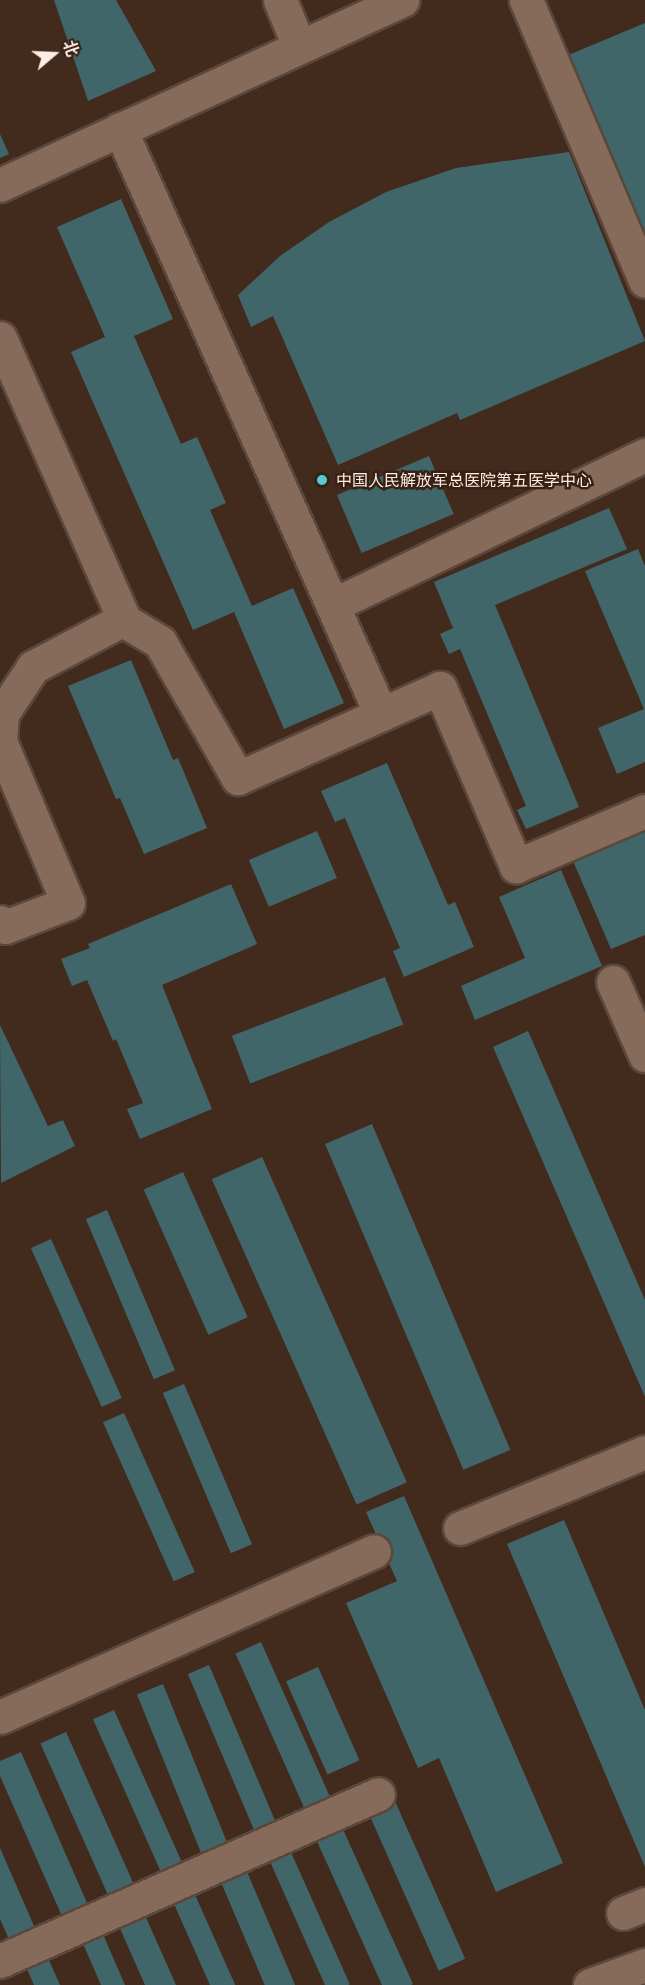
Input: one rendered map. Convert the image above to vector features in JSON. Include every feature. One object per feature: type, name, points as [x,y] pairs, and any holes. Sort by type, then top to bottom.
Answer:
[{"type":"street","points":[[280,0],[299,46]]},
{"type":"street","points":[[526,0],[645,281]]},
{"type":"street","points":[[0,185],[393,2]]},
{"type":"street","points":[[120,129],[381,714]]},
{"type":"street","points":[[0,338],[124,619],[160,642],[238,778],[440,688],[516,866],[645,812]]},
{"type":"street","points":[[333,605],[645,455]]},
{"type":"street","points":[[0,922],[5,927],[68,903],[0,741],[2,714],[33,667],[124,619]]},
{"type":"street","points":[[613,982],[645,1055]]},
{"type":"street","points":[[460,1528],[645,1452]]},
{"type":"street","points":[[0,1717],[374,1551]]},
{"type":"street","points":[[0,1985],[0,1962],[378,1794]]},
{"type":"street","points":[[590,1985],[645,1965]]},
{"type":"building","points":[[54,0],[116,0],[156,71],[88,101]]},
{"type":"building","points":[[645,23],[645,240],[566,56]]},
{"type":"building","points":[[0,134],[9,154],[0,158]]},
{"type":"building","points":[[569,152],[645,341],[460,420],[457,413],[338,465],[273,316],[251,327],[238,295],[280,256],[329,222],[386,192],[456,168]]},
{"type":"building","points":[[121,199],[173,319],[134,336],[181,444],[197,437],[226,503],[210,510],[252,606],[293,588],[344,703],[284,729],[234,612],[193,630],[71,352],[105,337],[57,227]]},
{"type":"building","points":[[429,456],[454,514],[362,553],[337,495]]},
{"type":"building","points":[[609,508],[627,549],[495,605],[579,807],[526,829],[517,810],[526,806],[460,649],[449,654],[440,634],[453,628],[434,582]]},
{"type":"building","points":[[638,549],[645,566],[645,762],[617,774],[598,728],[644,709],[585,571]]},
{"type":"building","points":[[131,660],[173,760],[178,758],[207,828],[144,854],[120,798],[116,799],[68,686]]},
{"type":"building","points":[[387,763],[448,905],[455,902],[474,947],[404,977],[393,951],[400,948],[345,818],[335,822],[321,791]]},
{"type":"building","points":[[645,830],[645,935],[611,949],[573,861]]},
{"type":"building","points":[[317,831],[337,878],[269,907],[249,860]]},
{"type":"building","points":[[561,870],[602,966],[475,1020],[461,986],[525,958],[499,897]]},
{"type":"building","points":[[231,884],[257,944],[162,985],[212,1109],[140,1139],[127,1109],[143,1103],[116,1039],[113,1041],[87,980],[72,986],[61,959],[90,948],[88,944]]},
{"type":"building","points":[[385,977],[403,1025],[250,1083],[232,1036]]},
{"type":"building","points":[[0,1025],[48,1126],[63,1120],[75,1146],[1,1183]]},
{"type":"building","points":[[528,1031],[645,1300],[645,1397],[493,1047]]},
{"type":"building","points":[[372,1124],[510,1450],[463,1470],[325,1144]]},
{"type":"building","points":[[262,1157],[407,1482],[357,1505],[212,1179]]},
{"type":"building","points":[[183,1172],[248,1317],[208,1335],[144,1189]]},
{"type":"building","points":[[107,1210],[175,1370],[154,1379],[86,1219]]},
{"type":"building","points":[[51,1239],[122,1398],[102,1407],[31,1248]]},
{"type":"building","points":[[184,1384],[252,1544],[231,1553],[163,1393]]},
{"type":"building","points":[[124,1413],[195,1572],[174,1581],[103,1422]]},
{"type":"building","points":[[404,1496],[563,1863],[496,1892],[439,1758],[418,1768],[346,1603],[397,1581],[366,1512]]},
{"type":"building","points":[[564,1520],[645,1710],[645,1867],[507,1544]]},
{"type":"building","points":[[261,1642],[331,1800],[306,1811],[235,1653]]},
{"type":"building","points":[[209,1665],[277,1824],[255,1833],[188,1674]]},
{"type":"building","points":[[318,1667],[359,1760],[328,1774],[286,1681]]},
{"type":"building","points":[[163,1684],[228,1845],[202,1856],[137,1694]]},
{"type":"building","points":[[114,1710],[185,1870],[164,1879],[93,1719]]},
{"type":"building","points":[[66,1732],[137,1891],[111,1902],[40,1743]]},
{"type":"building","points":[[21,1752],[91,1912],[65,1923],[0,1776],[0,1761]]},
{"type":"building","points":[[394,1799],[465,1959],[439,1971],[368,1811]]},
{"type":"building","points":[[341,1825],[413,1984],[411,1985],[382,1985],[315,1837]]},
{"type":"building","points":[[0,1848],[38,1935],[12,1946],[0,1919]]},
{"type":"building","points":[[290,1850],[350,1984],[325,1985],[269,1859]]},
{"type":"building","points":[[245,1867],[295,1985],[265,1985],[219,1878]]},
{"type":"building","points":[[192,1888],[235,1985],[210,1985],[171,1897]]},
{"type":"building","points":[[144,1913],[176,1985],[145,1985],[118,1924]]},
{"type":"building","points":[[101,1930],[125,1985],[101,1985],[81,1939]]},
{"type":"building","points":[[48,1958],[60,1985],[34,1985],[26,1967]]},
{"type":"place","name":"中国人民解放军总医院第五医学中心","points":[[322,480]]}]
